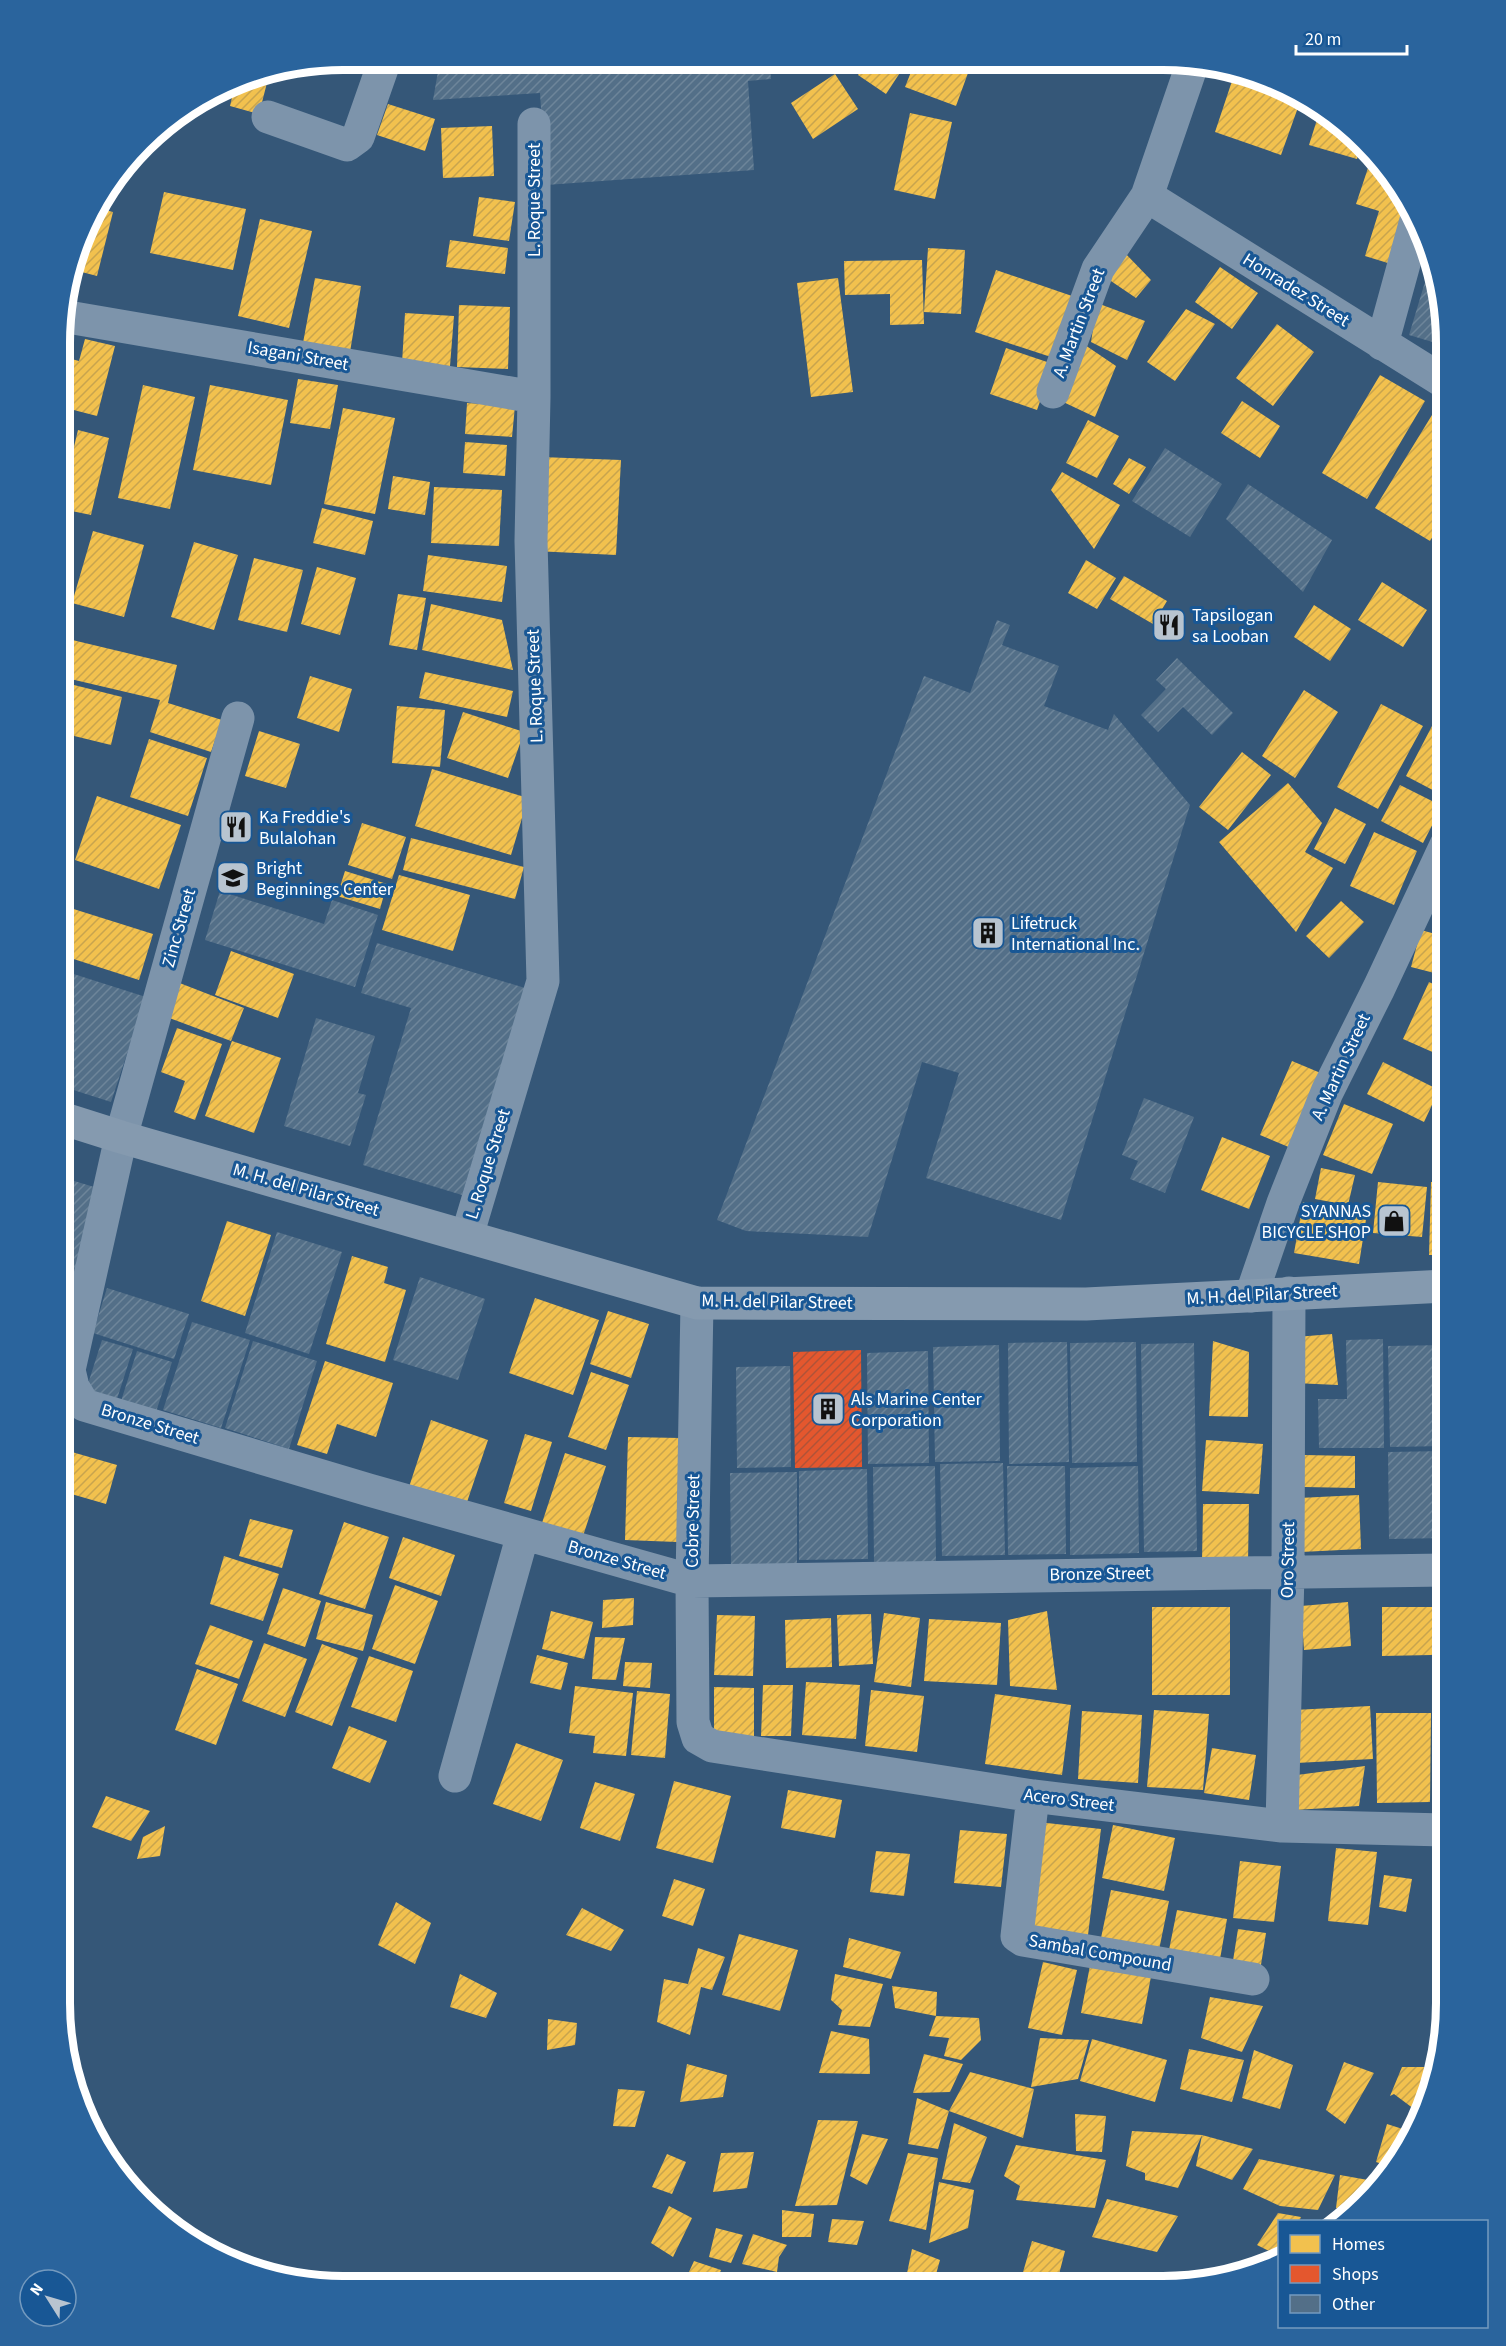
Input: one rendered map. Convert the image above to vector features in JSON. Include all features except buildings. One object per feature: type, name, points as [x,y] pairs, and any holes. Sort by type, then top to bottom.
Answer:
[{"type":"main road","name":"M. H. del Pilar Street","points":[[70,1121],[697,1303],[1086,1304],[1436,1286]]},
{"type":"street","points":[[268,117],[347,145],[358,137],[381,70]]},
{"type":"street","name":"A. Martin Street","points":[[1053,392],[1098,269],[1147,196],[1190,72]]},
{"type":"street","name":"L. Roque Street","points":[[467,1236],[543,981],[531,541],[534,397],[534,124]]},
{"type":"street","name":"Honradez Street","points":[[1147,196],[1436,377]]},
{"type":"street","points":[[1382,344],[1412,234]]},
{"type":"street","name":"Isagani Street","points":[[72,318],[534,397]]},
{"type":"street","name":"Zinc Street","points":[[121,1137],[238,718]]},
{"type":"street","name":"A. Martin Street","points":[[1251,1296],[1283,1203],[1327,1092],[1436,866]]},
{"type":"street","name":"Bronze Street","points":[[70,1366],[121,1137]]},
{"type":"street","name":"Oro Street","points":[[1282,1826],[1288,1571],[1289,1293]]},
{"type":"street","name":"Cobre Street","points":[[697,1303],[692,1581],[693,1722],[698,1738]]},
{"type":"street","name":"Bronze Street","points":[[70,1374],[73,1387],[84,1405],[523,1534],[692,1581],[1436,1570]]},
{"type":"street","points":[[455,1776],[523,1534]]},
{"type":"street","name":"Acero Street","points":[[698,1738],[712,1746],[1033,1796],[1282,1826],[1436,1830]]},
{"type":"street","name":"Sambal Compound","points":[[1033,1796],[1017,1936],[1023,1940],[1253,1979]]},
{"type":"place","name":"Tapsilogan sa Looban","points":[[1169,625]]},
{"type":"place","name":"Ka Freddie's Bulalohan","points":[[236,827]]},
{"type":"place","name":"Bright Beginnings Center","points":[[233,878]]},
{"type":"place","name":"Lifetruck International Inc.","points":[[988,933]]},
{"type":"place","name":"SYANNAS BICYCLE SHOP","points":[[1394,1221]]},
{"type":"place","name":"Als Marine Center Corporation","points":[[828,1409]]}]
